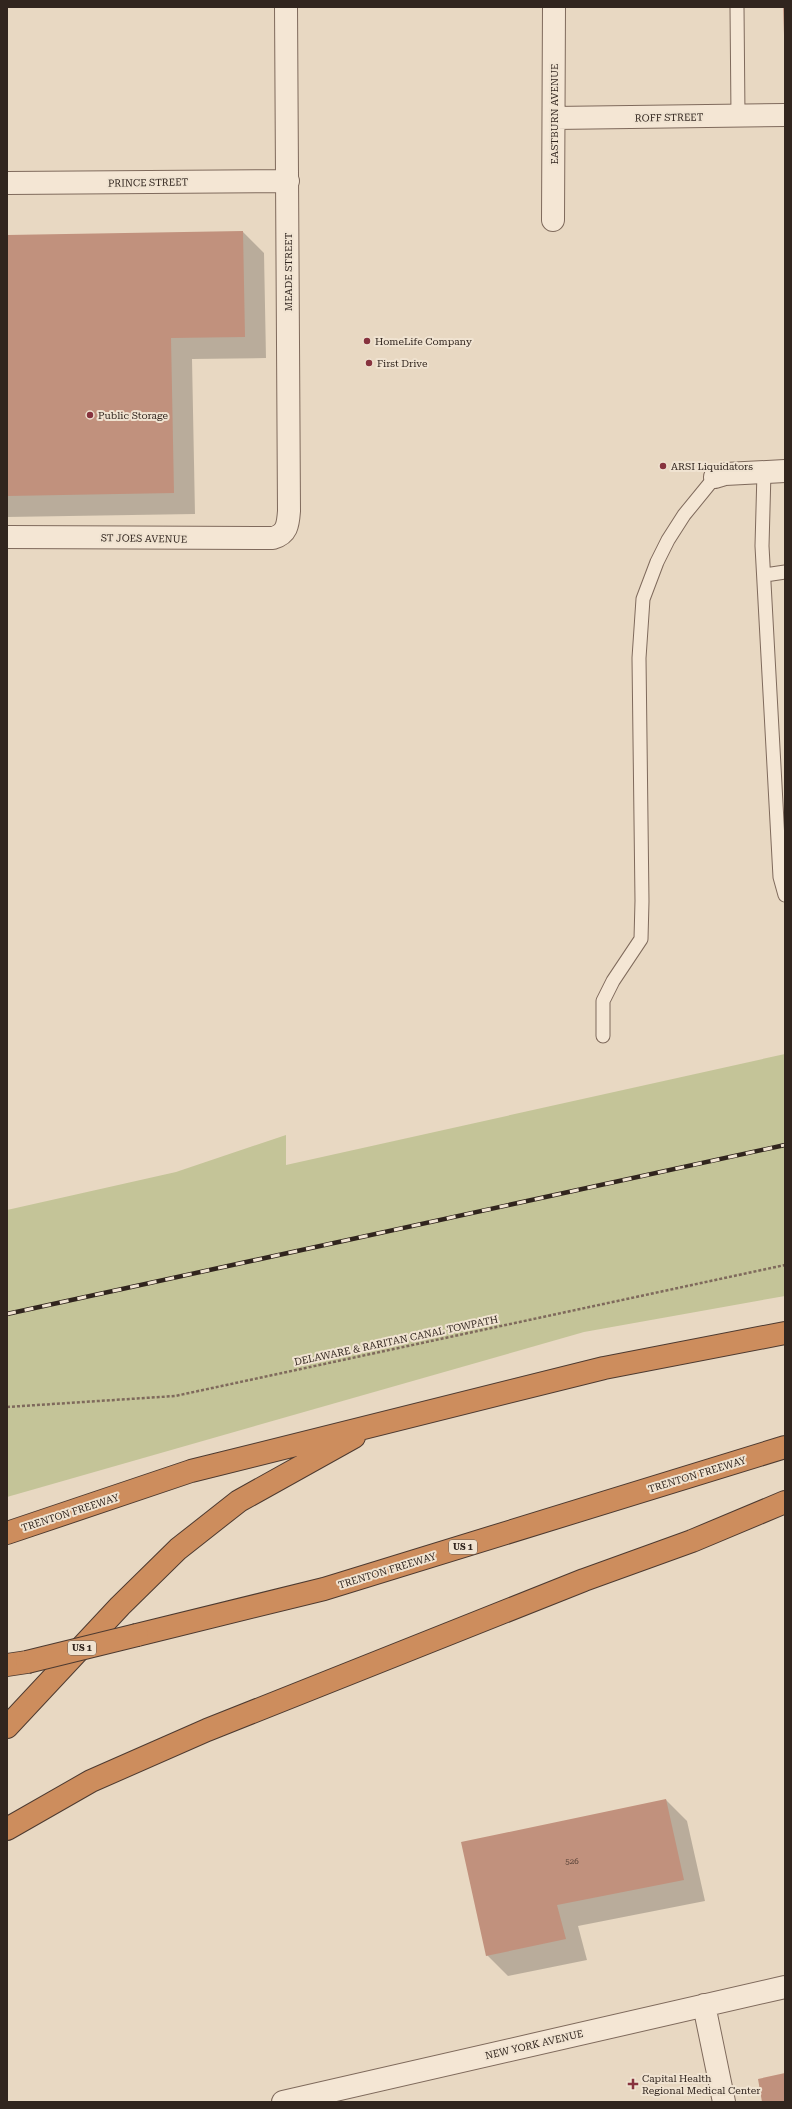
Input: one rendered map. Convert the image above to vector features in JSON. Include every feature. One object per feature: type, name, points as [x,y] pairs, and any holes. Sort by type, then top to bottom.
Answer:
[{"type":"highway","name":"TRENTON FREEWAY","points":[[7,1533],[191,1471],[382,1422],[604,1368],[785,1333]]},
{"type":"highway","points":[[7,1727],[120,1606],[178,1549],[239,1501],[382,1422]]},
{"type":"highway","name":"TRENTON FREEWAY","points":[[17,1663],[324,1589],[785,1446]]},
{"type":"highway","points":[[7,1829],[91,1781],[207,1730],[584,1580],[692,1541],[785,1502]]},
{"type":"street","name":"MEADE STREET","points":[[282,535],[287,528],[289,511],[286,7]]},
{"type":"street","name":"EASTBURN AVENUE","points":[[552,220],[554,7]]},
{"type":"street","name":"ROFF STREET","points":[[554,118],[785,115]]},
{"type":"street","name":"PRINCE STREET","points":[[7,183],[288,181]]},
{"type":"street","points":[[715,477],[724,474],[775,472]]},
{"type":"street","name":"ST JOES AVENUE","points":[[7,537],[63,536],[177,539],[272,538],[282,535]]},
{"type":"street","name":"NEW YORK AVENUE","points":[[283,2102],[704,2004],[785,1987]]},
{"type":"street","points":[[704,2004],[724,2102]]},
{"type":"lane","points":[[737,7],[738,116]]},
{"type":"lane","points":[[775,472],[762,546],[765,575],[780,877],[785,895]]},
{"type":"lane","points":[[603,1036],[604,1000],[613,980],[641,938],[642,901],[639,658],[644,599],[656,562],[668,540],[684,515],[715,477]]},
{"type":"lane","points":[[765,575],[785,572]]},
{"type":"path","name":"DELAWARE & RARITAN CANAL TOWPATH","points":[[7,1407],[176,1396],[785,1265]]},
{"type":"green space","points":[[785,1054],[785,1296],[584,1332],[7,1497],[7,1210],[176,1172],[286,1135],[286,1165]]},
{"type":"building","points":[[783,7],[785,7],[785,35],[784,35]]},
{"type":"building","name":"Public Storage","points":[[243,231],[245,337],[171,338],[174,493],[7,496],[7,235]]},
{"type":"building","points":[[666,1799],[684,1880],[557,1905],[566,1939],[486,1956],[461,1842]]},
{"type":"building","points":[[785,2073],[785,2102],[762,2102],[758,2079]]},
{"type":"railway","points":[[7,1314],[785,1145]]},
{"type":"place","name":"HomeLife Company","points":[[367,341]]},
{"type":"place","name":"First Drive","points":[[369,363]]},
{"type":"place","name":"Public Storage","points":[[90,415]]},
{"type":"place","name":"ARSI Liquidators","points":[[663,466]]},
{"type":"place","name":"Capital Health Regional Medical Center","points":[[633,2084]]}]
